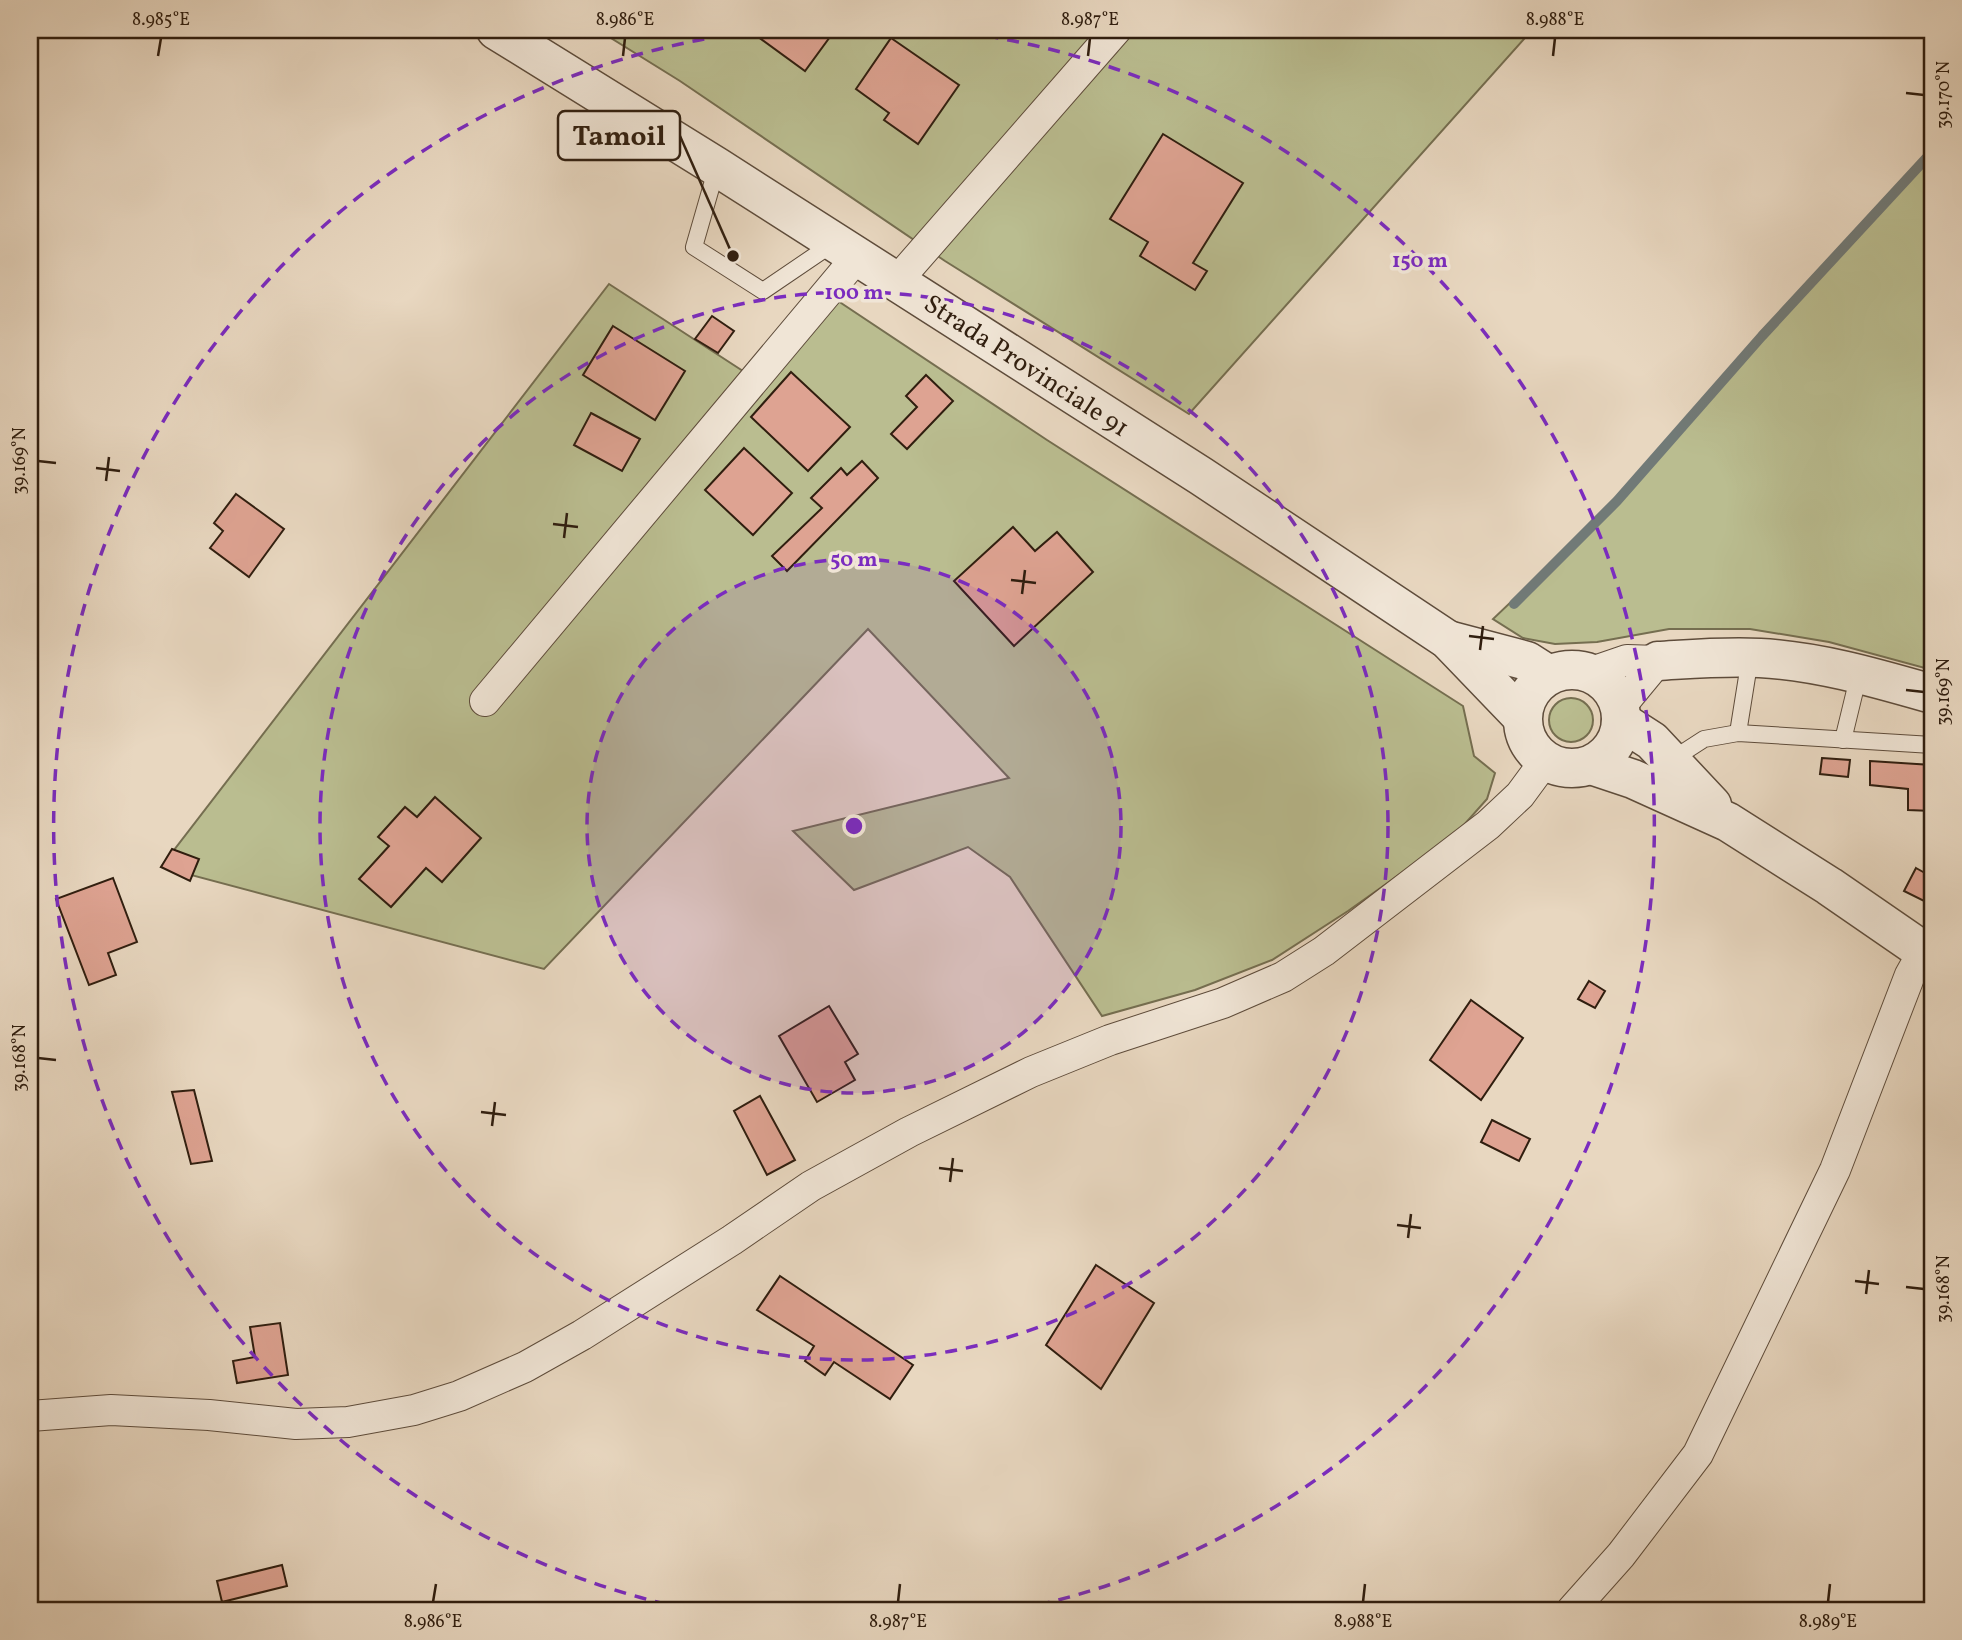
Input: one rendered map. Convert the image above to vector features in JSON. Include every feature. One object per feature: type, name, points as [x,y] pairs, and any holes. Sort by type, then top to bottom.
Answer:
[{"type":"street","name":"Strada Provinciale 91","points":[[496,30],[1201,476],[1448,640]]},
{"type":"street","points":[[896,282],[1116,30]]},
{"type":"street","points":[[485,701],[846,249]]},
{"type":"street","points":[[1448,640],[1527,661],[1549,675]]},
{"type":"street","points":[[1448,640],[1522,717]]},
{"type":"street","points":[[1590,673],[1609,686],[1620,714],[1621,730],[1615,745],[1604,757],[1591,765],[1575,769],[1559,767],[1545,761],[1532,749],[1524,734],[1522,717],[1526,700],[1535,686],[1549,675],[1565,670],[1590,673],[1627,660],[1750,658],[1800,662],[1859,674],[1932,694]]},
{"type":"street","points":[[1620,714],[1658,661]]},
{"type":"street","points":[[1620,714],[1652,741],[1728,822]]},
{"type":"street","points":[[30,1416],[111,1410],[209,1415],[296,1424],[348,1422],[414,1410],[459,1396],[525,1367],[582,1335],[732,1240],[811,1186],[908,1132],[1031,1072],[1110,1040],[1223,1003],[1283,977],[1324,951],[1488,825],[1520,795],[1545,761]]},
{"type":"street","points":[[1572,1610],[1621,1555],[1698,1454],[1835,1170],[1910,975],[1928,953],[1728,822],[1633,779],[1591,765]]},
{"type":"lane","points":[[716,167],[694,247],[763,291],[846,249]]},
{"type":"lane","points":[[1738,733],[1750,658]]},
{"type":"lane","points":[[1843,740],[1859,674]]},
{"type":"lane","points":[[1670,761],[1704,739],[1738,733],[1932,745]]},
{"type":"green space","points":[[598,30],[1532,30],[1189,414],[945,261],[680,81]]},
{"type":"green space","points":[[1932,152],[1932,670],[1829,642],[1750,629],[1669,629],[1597,642],[1555,644],[1523,638],[1493,619],[1617,501],[1762,336]]},
{"type":"green space","points":[[609,284],[746,373],[820,289],[1047,440],[1463,706],[1474,756],[1495,773],[1487,799],[1455,835],[1348,911],[1272,960],[1195,990],[1102,1016],[1010,877],[968,847],[854,890],[793,831],[1009,778],[868,629],[544,969],[161,867]]},
{"type":"green space","points":[[1571,698],[1587,704],[1593,720],[1587,736],[1571,742],[1555,736],[1549,720],[1555,704]]},
{"type":"building","points":[[757,30],[835,30],[805,71],[754,34]]},
{"type":"building","points":[[891,38],[959,85],[918,144],[884,120],[889,113],[856,89]]},
{"type":"building","points":[[1163,134],[1243,183],[1193,263],[1207,271],[1195,290],[1140,256],[1148,242],[1110,219]]},
{"type":"building","points":[[712,316],[734,331],[718,353],[695,339]]},
{"type":"building","points":[[613,326],[685,371],[655,420],[583,375]]},
{"type":"building","points":[[791,372],[850,427],[808,471],[751,417]]},
{"type":"building","points":[[926,375],[953,401],[907,449],[891,434],[917,407],[906,396]]},
{"type":"building","points":[[591,413],[640,439],[622,471],[574,445]]},
{"type":"building","points":[[744,448],[792,493],[753,535],[705,490]]},
{"type":"building","points":[[862,461],[878,478],[787,571],[772,556],[822,508],[811,498],[841,468],[847,475]]},
{"type":"building","points":[[236,494],[284,529],[249,577],[210,548],[223,531],[214,523]]},
{"type":"building","points":[[1013,527],[1035,551],[1057,532],[1093,572],[1014,646],[954,581]]},
{"type":"building","points":[[1822,758],[1850,760],[1848,777],[1820,774]]},
{"type":"building","points":[[1870,761],[1932,765],[1932,811],[1908,810],[1908,789],[1870,785]]},
{"type":"building","points":[[435,797],[481,838],[442,882],[426,868],[391,907],[359,879],[389,846],[378,837],[405,807],[417,817]]},
{"type":"building","points":[[172,849],[199,859],[190,881],[161,867]]},
{"type":"building","points":[[1916,868],[1932,877],[1932,884],[1924,901],[1904,891]]},
{"type":"building","points":[[113,878],[137,942],[108,953],[116,975],[89,985],[56,899]]},
{"type":"building","points":[[1589,981],[1605,991],[1595,1008],[1578,999]]},
{"type":"building","points":[[1471,1000],[1523,1038],[1481,1100],[1430,1060]]},
{"type":"building","points":[[829,1006],[858,1054],[845,1062],[855,1080],[817,1102],[779,1036]]},
{"type":"building","points":[[194,1090],[212,1161],[191,1164],[172,1092]]},
{"type":"building","points":[[760,1096],[795,1160],[767,1175],[734,1111]]},
{"type":"building","points":[[1492,1120],[1530,1139],[1519,1161],[1481,1142]]},
{"type":"building","points":[[1096,1265],[1154,1303],[1101,1389],[1046,1345]]},
{"type":"building","points":[[780,1276],[913,1365],[890,1399],[834,1362],[825,1375],[805,1361],[814,1346],[757,1310]]},
{"type":"building","points":[[280,1323],[288,1375],[237,1383],[233,1361],[255,1357],[250,1327]]},
{"type":"building","points":[[282,1565],[287,1586],[222,1602],[217,1581]]},
{"type":"waterway","points":[[1514,604],[1617,501],[1762,336],[1932,152]]},
{"type":"place","name":"Tamoil","points":[[733,256]]}]
